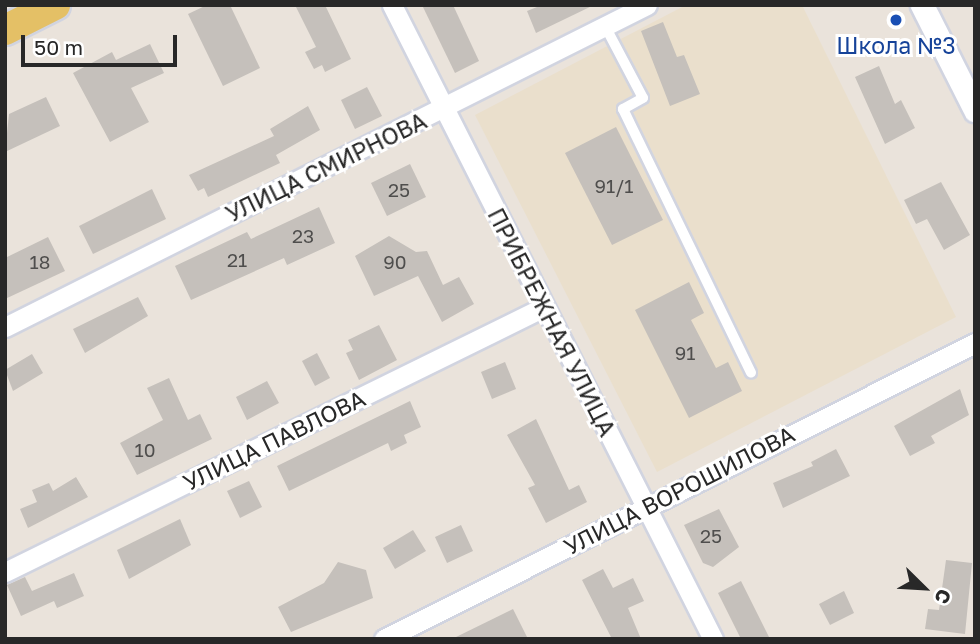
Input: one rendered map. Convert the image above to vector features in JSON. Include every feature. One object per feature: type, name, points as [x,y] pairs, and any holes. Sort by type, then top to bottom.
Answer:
[{"type":"main road","points":[[5,30],[44,8]]},
{"type":"street","name":"ПРИБРЕЖНАЯ УЛИЦА","points":[[392,5],[446,107],[544,307],[713,639]]},
{"type":"street","name":"УЛИЦА СМИРНОВА","points":[[5,327],[647,5]]},
{"type":"street","points":[[922,5],[975,110]]},
{"type":"street","name":"УЛИЦА ПАВЛОВА","points":[[5,572],[544,307]]},
{"type":"street","name":"УЛИЦА ВОРОШИЛОВА","points":[[384,639],[975,342]]},
{"type":"lane","points":[[605,26],[643,98],[624,109],[751,373]]},
{"type":"shaded area","points":[[686,5],[802,5],[956,317],[657,472],[475,115]]},
{"type":"building","points":[[207,5],[230,5],[260,68],[223,86],[188,14]]},
{"type":"building","points":[[295,5],[325,5],[351,59],[325,72],[322,65],[314,69],[305,52],[316,47]]},
{"type":"building","points":[[422,5],[453,5],[479,61],[455,73]]},
{"type":"building","points":[[542,5],[594,5],[536,33],[527,11]]},
{"type":"building","points":[[663,22],[677,57],[684,55],[700,94],[670,106],[641,31]]},
{"type":"building","points":[[150,44],[164,73],[131,88],[149,122],[110,142],[73,73],[112,52],[116,60]]},
{"type":"building","points":[[879,66],[895,104],[901,100],[915,128],[885,144],[855,77]]},
{"type":"building","points":[[367,87],[382,116],[355,129],[341,100]]},
{"type":"building","points":[[46,97],[60,126],[5,152],[9,114]]},
{"type":"building","points":[[308,106],[320,130],[276,155],[280,163],[208,197],[204,188],[198,191],[189,175],[274,136],[270,129]]},
{"type":"building","points":[[616,127],[663,220],[612,245],[565,153]]},
{"type":"building","points":[[410,164],[426,197],[387,216],[371,183]]},
{"type":"building","points":[[941,182],[970,235],[944,250],[927,219],[916,224],[904,200]]},
{"type":"building","points":[[152,189],[166,219],[93,254],[79,226]]},
{"type":"building","points":[[319,207],[335,243],[287,265],[284,258],[191,300],[175,266],[247,232],[251,239]]},
{"type":"building","points":[[389,236],[416,252],[427,251],[443,285],[459,277],[474,304],[442,322],[418,276],[374,296],[355,256]]},
{"type":"building","points":[[48,237],[65,271],[5,299],[5,258]]},
{"type":"building","points":[[689,282],[704,313],[691,320],[716,368],[728,362],[742,391],[689,418],[635,310]]},
{"type":"building","points":[[138,297],[148,316],[85,353],[73,329]]},
{"type":"building","points":[[379,325],[397,360],[359,380],[346,353],[353,350],[348,340]]},
{"type":"building","points":[[317,353],[330,378],[315,386],[302,361]]},
{"type":"building","points":[[32,354],[43,373],[13,391],[5,370]]},
{"type":"building","points":[[505,362],[516,389],[492,399],[481,372]]},
{"type":"building","points":[[169,378],[188,420],[200,414],[212,439],[137,475],[120,443],[163,420],[147,388]]},
{"type":"building","points":[[267,381],[279,403],[247,420],[236,397]]},
{"type":"building","points":[[960,389],[969,415],[931,436],[935,443],[910,456],[894,426]]},
{"type":"building","points":[[410,401],[421,427],[404,435],[407,443],[391,451],[388,443],[289,491],[277,466]]},
{"type":"building","points":[[536,419],[569,490],[579,485],[587,502],[546,523],[528,488],[535,485],[507,435]]},
{"type":"building","points":[[836,449],[850,476],[783,508],[773,483],[813,466],[811,462]]},
{"type":"building","points":[[76,477],[88,497],[28,528],[20,509],[37,502],[32,490],[49,483],[53,491]]},
{"type":"building","points":[[249,481],[262,507],[240,518],[227,491]]},
{"type":"building","points":[[719,509],[739,547],[713,567],[703,563],[684,525]]},
{"type":"building","points":[[180,519],[191,545],[129,579],[117,550]]},
{"type":"building","points":[[461,525],[473,551],[447,563],[435,537]]},
{"type":"building","points":[[413,530],[426,551],[395,569],[383,548]]},
{"type":"building","points":[[946,560],[972,563],[965,634],[925,629],[928,609],[939,610]]},
{"type":"building","points":[[338,562],[366,570],[373,598],[291,632],[278,607],[324,583]]},
{"type":"building","points":[[603,569],[613,588],[633,578],[644,601],[628,608],[641,639],[612,639],[582,580]]},
{"type":"building","points":[[74,573],[84,596],[57,608],[54,601],[21,616],[7,585],[25,577],[32,591]]},
{"type":"building","points":[[741,581],[770,639],[741,639],[718,593]]},
{"type":"building","points":[[844,591],[854,613],[830,625],[819,604]]},
{"type":"building","points":[[513,609],[528,639],[452,639]]},
{"type":"place","name":"Школа №3","points":[[896,20]]}]
